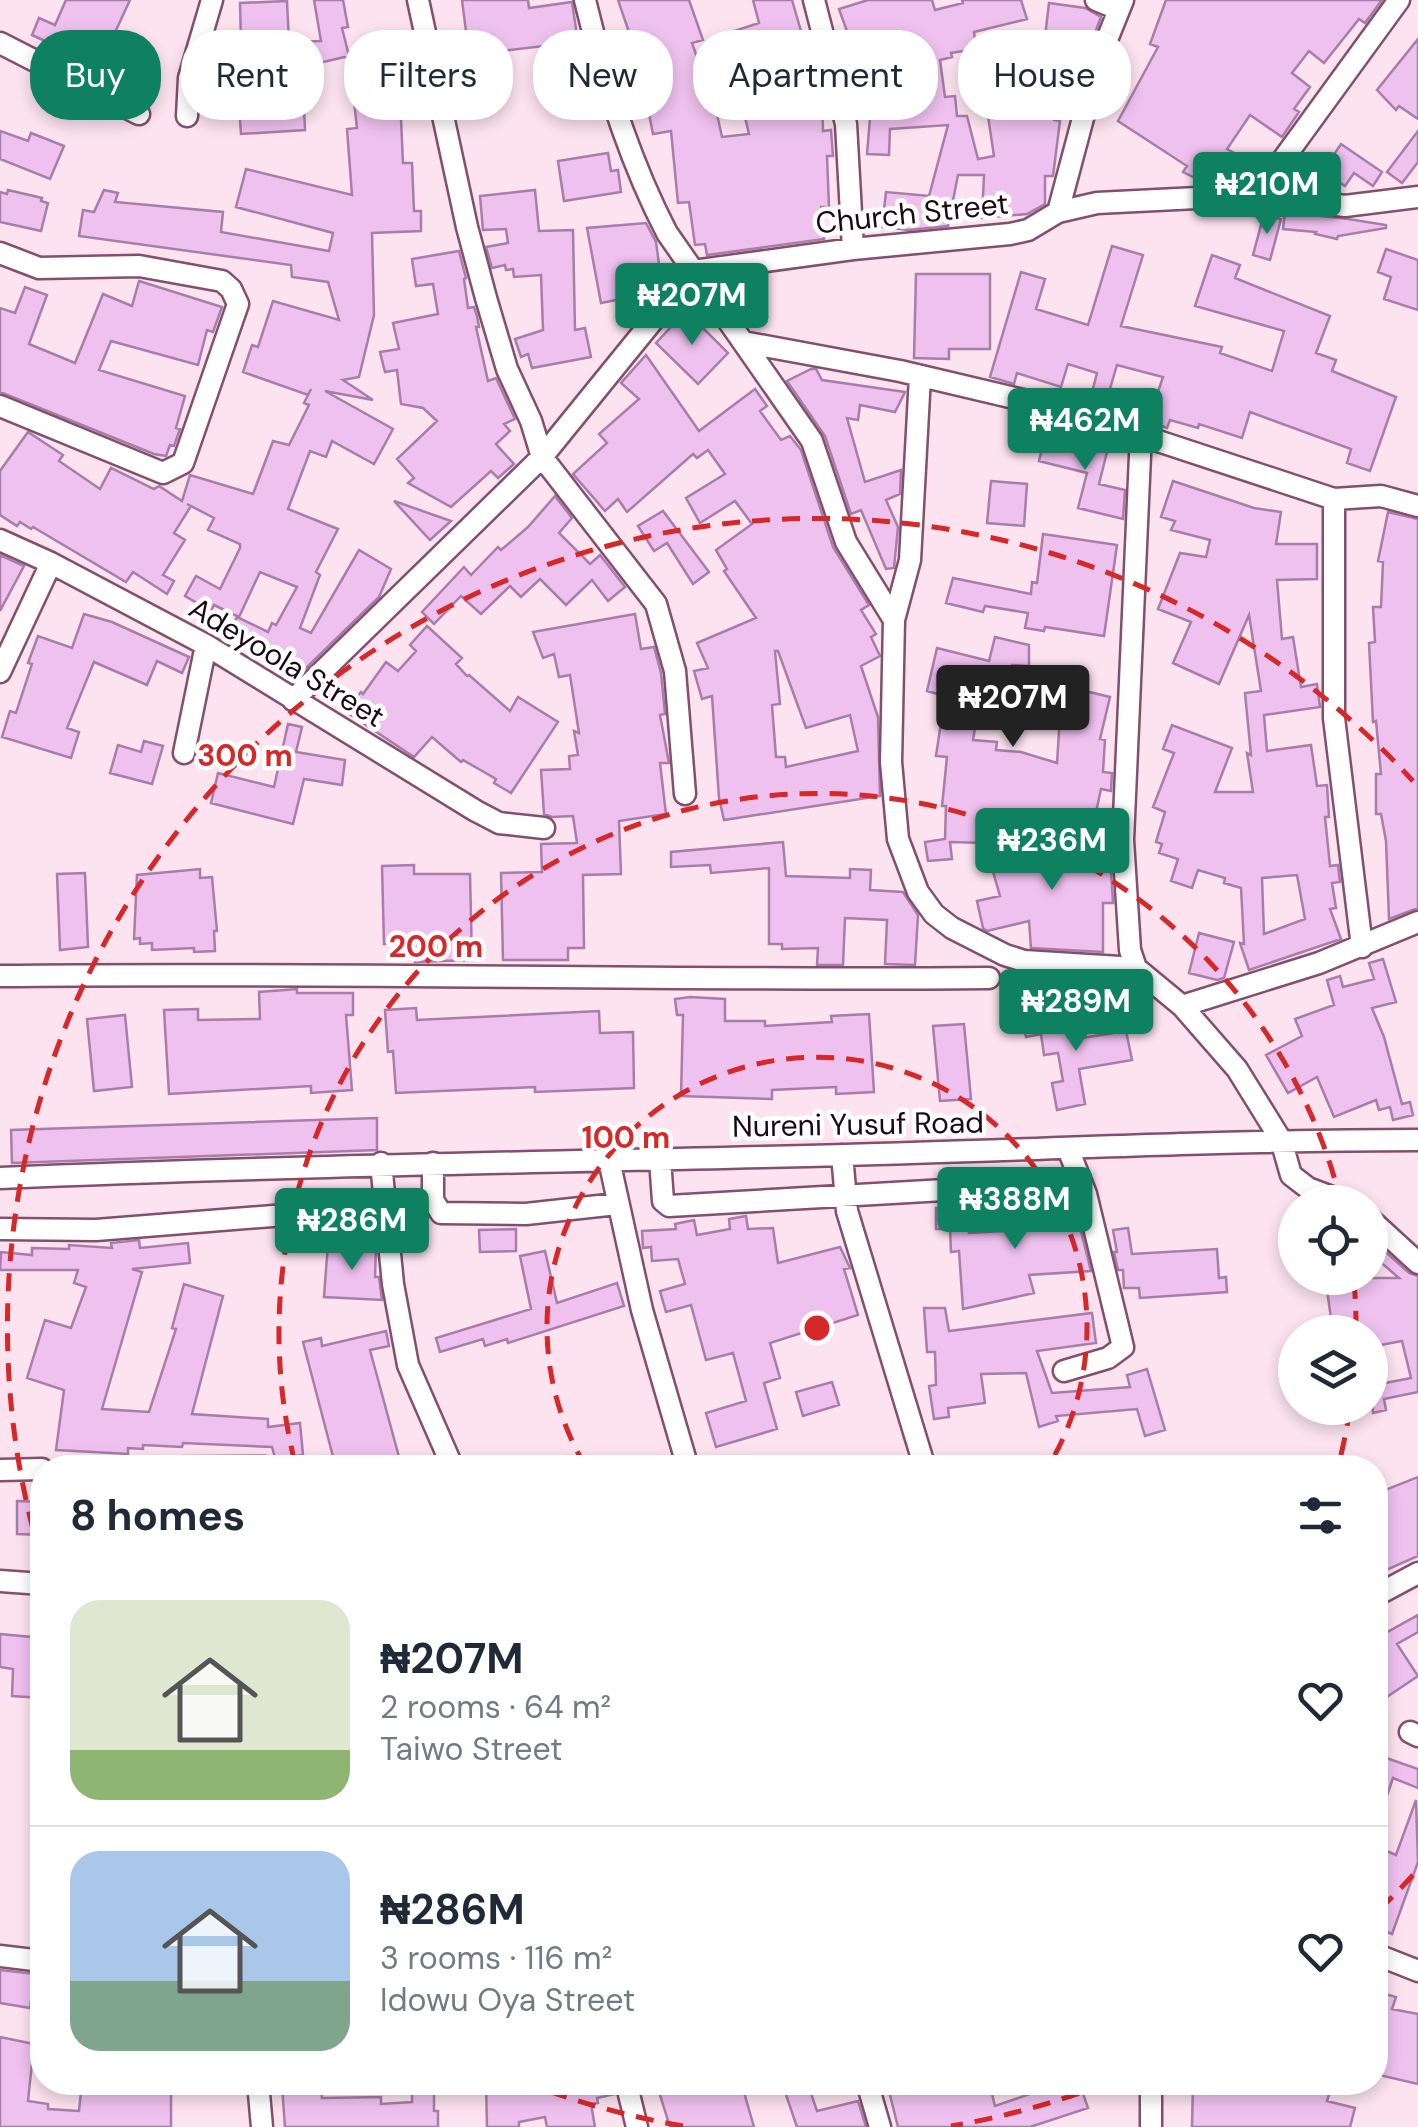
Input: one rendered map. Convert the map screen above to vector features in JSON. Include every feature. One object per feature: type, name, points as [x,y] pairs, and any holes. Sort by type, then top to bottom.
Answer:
[{"type":"street","points":[[203,30],[212,0]]},
{"type":"street","points":[[418,0],[467,228],[507,368],[532,421],[542,457],[656,604],[676,671],[685,794]]},
{"type":"street","points":[[585,0],[649,198],[693,271],[812,441],[846,542],[894,620]]},
{"type":"street","points":[[814,0],[846,124],[853,249]]},
{"type":"street","points":[[1058,212],[1098,62],[1120,5],[1096,0]]},
{"type":"street","points":[[1256,195],[1399,0]]},
{"type":"street","points":[[0,43],[30,58]]},
{"type":"street","name":"Church Street","points":[[693,271],[853,249],[1010,234],[1028,230],[1058,212],[1097,203],[1256,195],[1345,206],[1418,197]]},
{"type":"street","points":[[0,253],[39,268],[138,266],[222,281],[238,304],[183,463],[163,473],[0,406]]},
{"type":"street","points":[[293,700],[542,457],[693,271]]},
{"type":"street","points":[[743,342],[920,376],[1062,409],[1334,499],[1381,496],[1418,506]]},
{"type":"street","points":[[920,376],[910,560],[894,620],[891,762],[898,839],[918,892],[934,914],[952,928],[1024,961],[1136,968]]},
{"type":"street","points":[[1141,433],[1123,840],[1130,950],[1136,968],[1182,1006],[1237,1069],[1281,1140],[1292,1175],[1304,1185]]},
{"type":"street","points":[[1334,499],[1334,718],[1362,947]]},
{"type":"street","name":"Adeyoola Street","points":[[0,540],[206,646],[476,811],[499,822],[544,828]]},
{"type":"street","points":[[0,672],[51,563]]},
{"type":"street","points":[[184,753],[206,646]]},
{"type":"street","points":[[1182,1006],[1362,947],[1418,922]]},
{"type":"street","points":[[0,976],[236,973],[754,980],[989,978]]},
{"type":"street","name":"Nureni Yusuf Road","points":[[0,1178],[382,1163],[842,1155],[1281,1140],[1418,1140]]},
{"type":"street","points":[[1064,1370],[1108,1358],[1123,1347],[1104,1260],[1068,1149]]},
{"type":"street","points":[[842,1155],[844,1197],[921,1455]]},
{"type":"street","points":[[660,1159],[663,1200],[670,1206],[1081,1182]]},
{"type":"street","points":[[609,1160],[642,1310],[684,1455]]},
{"type":"street","points":[[433,1162],[433,1200],[441,1213],[526,1214],[617,1204]]},
{"type":"street","points":[[382,1163],[392,1284],[408,1365],[448,1455]]},
{"type":"street","points":[[0,1229],[96,1230],[386,1207]]},
{"type":"street","points":[[1388,1236],[1418,1263]]},
{"type":"street","points":[[0,1470],[30,1470]]},
{"type":"street","points":[[1388,1589],[1418,1573]]},
{"type":"street","points":[[0,1581],[30,1583]]},
{"type":"street","points":[[0,1956],[30,1960]]},
{"type":"street","points":[[1388,1959],[1418,1971]]},
{"type":"street","points":[[259,2095],[262,2127]]},
{"type":"street","points":[[629,2095],[637,2127]]},
{"type":"street","points":[[871,2095],[880,2127]]},
{"type":"street","points":[[1150,2095],[1150,2127]]},
{"type":"building","points":[[66,0],[130,0],[116,30],[34,30],[39,18],[55,25]]},
{"type":"building","points":[[314,0],[343,0],[348,27],[342,28],[344,57],[324,62],[324,30],[319,30]]},
{"type":"building","points":[[462,0],[528,0],[529,8],[572,2],[576,30],[533,30],[533,47],[513,50],[513,30],[466,30]]},
{"type":"building","points":[[618,0],[689,0],[700,30],[693,30],[692,43],[693,120],[718,120],[722,137],[749,134],[746,120],[823,120],[823,131],[831,130],[833,156],[827,156],[829,207],[821,207],[824,239],[707,255],[705,244],[695,245],[689,202],[678,203],[671,131],[653,134],[650,120],[673,120],[673,30],[628,30]]},
{"type":"building","points":[[753,0],[792,0],[801,30],[737,30],[759,23]]},
{"type":"building","points":[[868,0],[932,0],[935,10],[963,3],[962,0],[1021,0],[1027,19],[982,30],[958,30],[958,52],[940,60],[945,97],[955,96],[958,120],[968,120],[978,159],[994,156],[989,120],[1060,121],[1053,176],[1045,176],[1045,204],[1027,214],[982,218],[984,175],[958,175],[948,226],[909,230],[882,227],[886,192],[929,196],[948,125],[890,129],[889,155],[867,154],[870,120],[938,120],[938,30],[847,30],[839,9]]},
{"type":"building","points":[[1166,0],[1382,0],[1365,23],[1359,19],[1324,63],[1309,51],[1292,73],[1310,87],[1294,109],[1299,112],[1282,137],[1250,115],[1227,149],[1238,155],[1225,183],[1207,184],[1183,172],[1187,166],[1118,121],[1131,120],[1131,97],[1158,47],[1150,44]]},
{"type":"building","points":[[287,1],[288,30],[241,30],[240,3]]},
{"type":"building","points":[[1049,3],[1085,8],[1101,17],[1096,30],[1046,30]]},
{"type":"building","points":[[1418,39],[1418,119],[1399,106],[1396,110],[1377,90]]},
{"type":"building","points":[[240,120],[305,120],[305,130],[241,134]]},
{"type":"building","points":[[356,120],[401,120],[403,163],[412,163],[414,211],[421,211],[421,231],[372,233],[374,315],[359,377],[343,380],[373,400],[325,391],[393,429],[374,464],[332,441],[326,457],[310,451],[288,509],[338,529],[316,572],[320,575],[300,628],[311,633],[359,550],[391,569],[379,597],[302,672],[267,647],[243,637],[245,633],[233,625],[237,617],[268,632],[297,587],[260,572],[239,617],[214,605],[211,611],[185,596],[196,576],[220,589],[240,548],[240,544],[208,530],[214,518],[191,506],[174,533],[185,540],[163,575],[174,581],[167,594],[133,572],[126,582],[33,527],[20,522],[17,526],[0,515],[0,471],[28,432],[63,455],[59,461],[100,489],[111,468],[154,489],[159,486],[182,501],[190,475],[253,494],[273,441],[289,445],[309,405],[304,403],[308,395],[243,372],[252,345],[258,347],[273,301],[339,320],[328,282],[292,277],[291,265],[79,236],[83,210],[94,212],[104,190],[118,193],[115,202],[223,212],[221,232],[329,251],[333,233],[236,207],[246,169],[352,195],[347,129],[357,128]]},
{"type":"building","points":[[0,131],[28,141],[31,133],[64,146],[50,179],[0,159]]},
{"type":"building","points":[[1418,131],[1418,162],[1402,183],[1387,172]]},
{"type":"building","points":[[1341,144],[1382,172],[1373,186],[1354,173],[1345,186],[1339,182],[1333,191],[1316,188],[1306,181],[1315,169],[1321,174]]},
{"type":"building","points":[[608,153],[611,171],[618,170],[621,192],[564,201],[558,161]]},
{"type":"building","points":[[8,190],[48,203],[41,231],[0,222],[0,192],[7,194]]},
{"type":"building","points":[[535,190],[539,231],[573,230],[575,330],[585,328],[591,357],[532,368],[528,354],[521,357],[515,339],[543,330],[541,275],[514,277],[513,269],[506,270],[505,265],[492,268],[486,247],[508,243],[506,229],[483,230],[480,196]]},
{"type":"building","points":[[1285,212],[1386,228],[1337,239],[1316,232],[1283,229]]},
{"type":"building","points":[[1264,214],[1281,219],[1270,260],[1253,255]]},
{"type":"building","points":[[646,223],[656,242],[659,264],[652,265],[657,292],[601,303],[587,228]]},
{"type":"building","points":[[1112,246],[1143,255],[1121,326],[1222,347],[1220,353],[1272,371],[1284,331],[1195,306],[1212,255],[1240,265],[1235,278],[1330,316],[1316,353],[1336,360],[1332,371],[1396,397],[1370,471],[1347,463],[1351,449],[1250,412],[1242,438],[1199,424],[1198,428],[1170,420],[1167,428],[1148,421],[1163,377],[1117,365],[1104,409],[1089,404],[1097,373],[1068,364],[1061,387],[1017,373],[1014,384],[990,377],[1021,272],[1045,279],[1036,309],[1088,325]]},
{"type":"building","points":[[1386,249],[1418,260],[1418,310],[1384,299],[1391,277],[1378,272]]},
{"type":"building","points":[[459,251],[468,308],[474,307],[477,316],[488,381],[496,378],[515,419],[504,424],[510,431],[496,444],[514,464],[498,478],[491,471],[451,507],[408,483],[414,478],[397,459],[437,421],[423,408],[401,404],[397,370],[385,372],[380,352],[399,349],[393,323],[438,314],[433,284],[416,286],[412,259]]},
{"type":"building","points":[[916,274],[990,274],[990,349],[949,349],[949,359],[914,358]]},
{"type":"building","points":[[139,281],[222,307],[213,332],[207,330],[198,365],[111,341],[99,370],[185,396],[176,428],[180,429],[166,456],[0,392],[0,308],[15,313],[25,287],[47,295],[29,344],[75,363],[103,294],[132,306]]},
{"type":"building","points":[[686,311],[728,353],[698,384],[656,343]]},
{"type":"building","points":[[646,355],[699,431],[755,389],[767,406],[760,411],[781,440],[790,436],[801,450],[833,547],[869,605],[861,610],[876,634],[871,637],[880,656],[861,666],[878,717],[880,796],[724,820],[712,696],[702,699],[694,671],[708,668],[697,643],[756,618],[724,571],[727,569],[716,550],[752,524],[735,501],[700,523],[686,498],[725,474],[708,450],[697,458],[693,454],[627,512],[618,499],[605,511],[573,474],[607,443],[599,434],[639,399],[621,383]],"holes":[[[778,651],[806,728],[850,715],[858,751],[786,767],[785,757],[776,757],[772,705],[780,704]]]},
{"type":"building","points":[[816,369],[822,380],[905,392],[895,412],[860,405],[858,420],[847,418],[865,482],[901,470],[900,494],[886,500],[898,527],[894,568],[886,569],[861,510],[851,514],[825,436],[787,381]]},
{"type":"building","points":[[1046,432],[1108,448],[1099,484],[1125,490],[1123,519],[1078,508],[1087,473],[1039,461]]},
{"type":"building","points":[[991,481],[1027,484],[1024,526],[987,523]]},
{"type":"building","points":[[1173,481],[1254,508],[1281,512],[1276,544],[1317,544],[1317,579],[1277,580],[1282,639],[1293,637],[1301,687],[1317,684],[1320,707],[1264,715],[1267,751],[1311,745],[1317,786],[1327,785],[1329,817],[1325,817],[1330,866],[1338,865],[1340,882],[1332,883],[1336,908],[1330,909],[1341,939],[1249,970],[1240,943],[1244,944],[1241,888],[1224,883],[1225,878],[1198,870],[1192,888],[1171,881],[1178,859],[1159,853],[1162,844],[1156,842],[1165,812],[1153,807],[1174,753],[1163,749],[1172,725],[1232,748],[1215,792],[1253,792],[1245,693],[1261,691],[1249,615],[1219,684],[1173,663],[1191,622],[1158,609],[1180,553],[1206,557],[1210,540],[1171,530],[1175,521],[1161,517]],"holes":[[[1297,875],[1305,919],[1264,934],[1262,878]]]},
{"type":"building","points":[[555,496],[572,518],[559,533],[590,564],[600,555],[625,587],[608,601],[592,580],[566,605],[540,579],[521,597],[510,586],[481,614],[461,596],[434,624],[422,612],[464,567],[471,575],[498,547],[501,550],[528,527]]},
{"type":"building","points":[[394,501],[451,521],[430,540]]},
{"type":"building","points":[[663,511],[709,572],[693,584],[667,543],[654,551],[638,526]]},
{"type":"building","points":[[1388,512],[1418,519],[1418,908],[1389,919],[1386,841],[1381,814],[1376,814],[1376,774],[1381,774],[1376,721],[1373,722],[1369,643],[1375,642],[1373,607],[1381,607],[1383,562],[1378,561]]},
{"type":"building","points":[[1043,534],[1117,545],[1104,636],[1045,627],[1044,631],[1025,628],[1028,613],[985,606],[983,612],[946,603],[953,578],[1031,594],[1032,582],[1037,583]]},
{"type":"building","points":[[0,555],[24,566],[0,611]]},
{"type":"building","points":[[84,614],[112,622],[189,657],[182,673],[157,661],[147,685],[94,662],[67,728],[79,732],[71,758],[2,737],[10,711],[16,713],[38,636],[72,648]]},
{"type":"building","points":[[635,614],[641,649],[654,647],[661,673],[665,714],[660,715],[669,763],[660,763],[666,814],[619,821],[621,874],[583,875],[584,948],[568,948],[568,960],[503,960],[501,873],[542,872],[541,844],[577,843],[573,816],[544,814],[541,770],[570,769],[569,756],[578,755],[574,731],[579,733],[570,675],[559,677],[554,654],[543,658],[533,632]]},
{"type":"building","points":[[427,626],[462,658],[456,664],[467,676],[510,711],[518,697],[558,722],[511,793],[494,783],[496,779],[461,762],[432,737],[414,757],[345,711],[386,662],[398,671],[416,651],[410,645]]},
{"type":"building","points":[[995,637],[1029,645],[1029,666],[1012,665],[1002,710],[979,704],[973,740],[997,742],[996,750],[1021,752],[1057,763],[1060,716],[1033,709],[1040,680],[1110,697],[1100,739],[1105,740],[1103,772],[1112,773],[1111,791],[1101,789],[1092,831],[1021,812],[986,809],[986,843],[950,842],[952,859],[928,861],[925,842],[945,839],[946,806],[942,806],[947,757],[936,756],[945,696],[927,691],[937,648],[989,661]]},
{"type":"building","points":[[288,724],[302,727],[296,752],[345,760],[342,785],[304,779],[293,824],[211,803],[218,773],[274,787]]},
{"type":"building","points":[[144,741],[163,746],[152,784],[110,773],[118,745],[141,752]]},
{"type":"building","points":[[1109,837],[1113,903],[1103,903],[1103,952],[1031,948],[1029,921],[987,931],[983,928],[977,901],[1000,896],[986,847],[1020,840],[1024,855]]},
{"type":"building","points":[[783,842],[786,876],[850,878],[850,869],[871,870],[870,890],[903,892],[918,915],[915,965],[885,964],[887,920],[845,918],[843,965],[817,965],[818,948],[782,949],[782,944],[769,944],[769,868],[711,873],[710,865],[671,867],[671,852]]},
{"type":"building","points":[[414,865],[414,874],[470,874],[472,960],[415,962],[415,943],[384,944],[382,866]]},
{"type":"building","points":[[200,869],[200,878],[212,877],[215,951],[152,950],[152,943],[140,944],[140,938],[134,939],[137,875]]},
{"type":"building","points":[[85,873],[88,947],[60,950],[57,874]]},
{"type":"building","points":[[1199,933],[1234,942],[1224,978],[1189,973]]},
{"type":"building","points":[[1383,959],[1396,1002],[1372,1008],[1402,1104],[1410,1102],[1413,1115],[1393,1120],[1390,1107],[1379,1110],[1376,1100],[1334,1117],[1317,1077],[1288,1093],[1266,1055],[1302,1036],[1295,1019],[1334,1005],[1327,980],[1340,976],[1343,987],[1374,979],[1369,963]]},
{"type":"building","points":[[297,989],[297,993],[353,993],[353,1015],[346,1015],[352,1090],[311,1093],[311,1086],[169,1094],[164,1010],[198,1009],[198,1020],[260,1019],[259,992]]},
{"type":"building","points":[[675,999],[725,999],[725,1021],[765,1021],[765,1026],[832,1022],[831,1016],[869,1014],[874,1092],[836,1094],[836,1087],[772,1090],[772,1099],[681,1096],[683,1015],[677,1015]]},
{"type":"building","points":[[416,1008],[417,1020],[599,1011],[600,1033],[633,1032],[634,1088],[535,1092],[535,1087],[396,1093],[385,1010]]},
{"type":"building","points":[[125,1015],[132,1087],[94,1091],[87,1019]]},
{"type":"building","points":[[1048,1016],[1049,1022],[1078,1017],[1082,1038],[1126,1031],[1132,1060],[1079,1069],[1085,1104],[1057,1110],[1052,1083],[1063,1081],[1058,1053],[1044,1055],[1041,1034],[1026,1037],[1023,1020]]},
{"type":"building","points":[[964,1024],[971,1099],[940,1101],[933,1026]]},
{"type":"building","points":[[377,1118],[377,1150],[12,1163],[11,1130]]},
{"type":"building","points":[[1072,1196],[1091,1271],[1029,1275],[1034,1293],[963,1309],[959,1251],[951,1252],[950,1229],[936,1229],[936,1208],[969,1208],[969,1233],[1042,1229],[1037,1198]]},
{"type":"building","points":[[746,1216],[748,1229],[773,1228],[778,1263],[840,1247],[850,1268],[844,1269],[858,1315],[770,1343],[780,1378],[764,1383],[777,1429],[716,1447],[706,1413],[746,1401],[733,1353],[706,1360],[691,1305],[666,1312],[660,1291],[685,1284],[678,1259],[652,1261],[651,1247],[643,1248],[642,1231],[676,1229],[675,1224],[694,1220],[697,1235],[730,1229],[729,1219]]},
{"type":"building","points":[[1128,1228],[1132,1254],[1217,1249],[1219,1278],[1226,1277],[1227,1292],[1140,1298],[1139,1288],[1124,1288],[1123,1270],[1118,1270],[1114,1252],[1113,1230]]},
{"type":"building","points":[[516,1229],[516,1251],[480,1252],[479,1230]]},
{"type":"building","points":[[139,1240],[140,1248],[188,1243],[190,1263],[132,1269],[142,1272],[102,1409],[149,1412],[176,1329],[172,1328],[184,1284],[223,1296],[192,1414],[268,1419],[268,1427],[300,1423],[303,1455],[274,1455],[272,1447],[183,1443],[182,1447],[128,1448],[128,1454],[56,1450],[64,1390],[27,1378],[45,1320],[71,1328],[86,1287],[74,1283],[78,1270],[0,1270],[1,1252],[32,1255],[32,1248],[112,1248],[111,1243]]},
{"type":"building","points":[[328,1243],[376,1247],[375,1277],[379,1277],[382,1300],[324,1297]]},
{"type":"building","points":[[545,1251],[557,1303],[617,1283],[624,1306],[508,1343],[507,1339],[485,1346],[483,1339],[440,1352],[436,1338],[531,1309],[520,1256]]},
{"type":"building","points":[[1388,1254],[1418,1276],[1418,1392],[1388,1398],[1388,1382],[1411,1378],[1402,1341],[1388,1344],[1388,1315],[1331,1315],[1328,1295],[1388,1295],[1388,1278],[1399,1278],[1388,1269]]},
{"type":"building","points":[[924,1308],[945,1308],[949,1331],[1092,1313],[1096,1343],[1037,1351],[1052,1393],[1130,1387],[1127,1375],[1147,1369],[1165,1430],[1145,1436],[1137,1409],[1056,1416],[1058,1421],[1039,1427],[1026,1373],[981,1374],[985,1403],[948,1408],[949,1417],[934,1419],[929,1386],[936,1385],[935,1352],[927,1352]]},
{"type":"building","points":[[386,1331],[389,1346],[370,1350],[398,1455],[333,1455],[303,1342],[321,1338],[322,1346]]},
{"type":"building","points":[[832,1382],[839,1405],[803,1416],[796,1392]]},
{"type":"building","points":[[1418,1477],[1418,1556],[1388,1569],[1388,1489]]},
{"type":"building","points":[[17,1501],[30,1502],[30,1535],[17,1534]]},
{"type":"building","points":[[1418,1615],[1418,1632],[1397,1644],[1418,1676],[1388,1696],[1388,1632]]},
{"type":"building","points":[[0,1634],[30,1637],[30,1697],[12,1696],[13,1669],[0,1667]]},
{"type":"building","points":[[1388,1759],[1418,1769],[1418,1788],[1393,1778],[1388,1793]]},
{"type":"building","points":[[1416,1800],[1418,1862],[1392,1934],[1388,1932],[1388,1852],[1396,1855]]},
{"type":"building","points":[[0,1970],[30,1973],[30,2008],[0,2003]]},
{"type":"building","points":[[1388,1995],[1396,1997],[1392,2009],[1418,2014],[1418,2084],[1388,2077]]},
{"type":"building","points":[[0,2037],[30,2043],[28,2101],[48,2104],[48,2109],[79,2111],[81,2095],[171,2095],[171,2127],[0,2127]]},
{"type":"building","points":[[283,2095],[381,2097],[381,2104],[412,2102],[412,2095],[434,2095],[438,2127],[285,2127]]},
{"type":"building","points":[[486,2095],[610,2095],[591,2104],[595,2127],[547,2127],[545,2117],[519,2122],[519,2127],[487,2127]]},
{"type":"building","points":[[660,2095],[745,2095],[754,2127],[670,2127]]},
{"type":"building","points":[[786,2095],[811,2095],[817,2111],[858,2101],[866,2127],[797,2127]]},
{"type":"building","points":[[890,2095],[992,2095],[995,2106],[1027,2095],[1084,2095],[1088,2108],[1030,2127],[898,2127]]},
{"type":"building","points":[[1193,2095],[1329,2095],[1327,2101],[1355,2108],[1350,2127],[1192,2127]]}]
